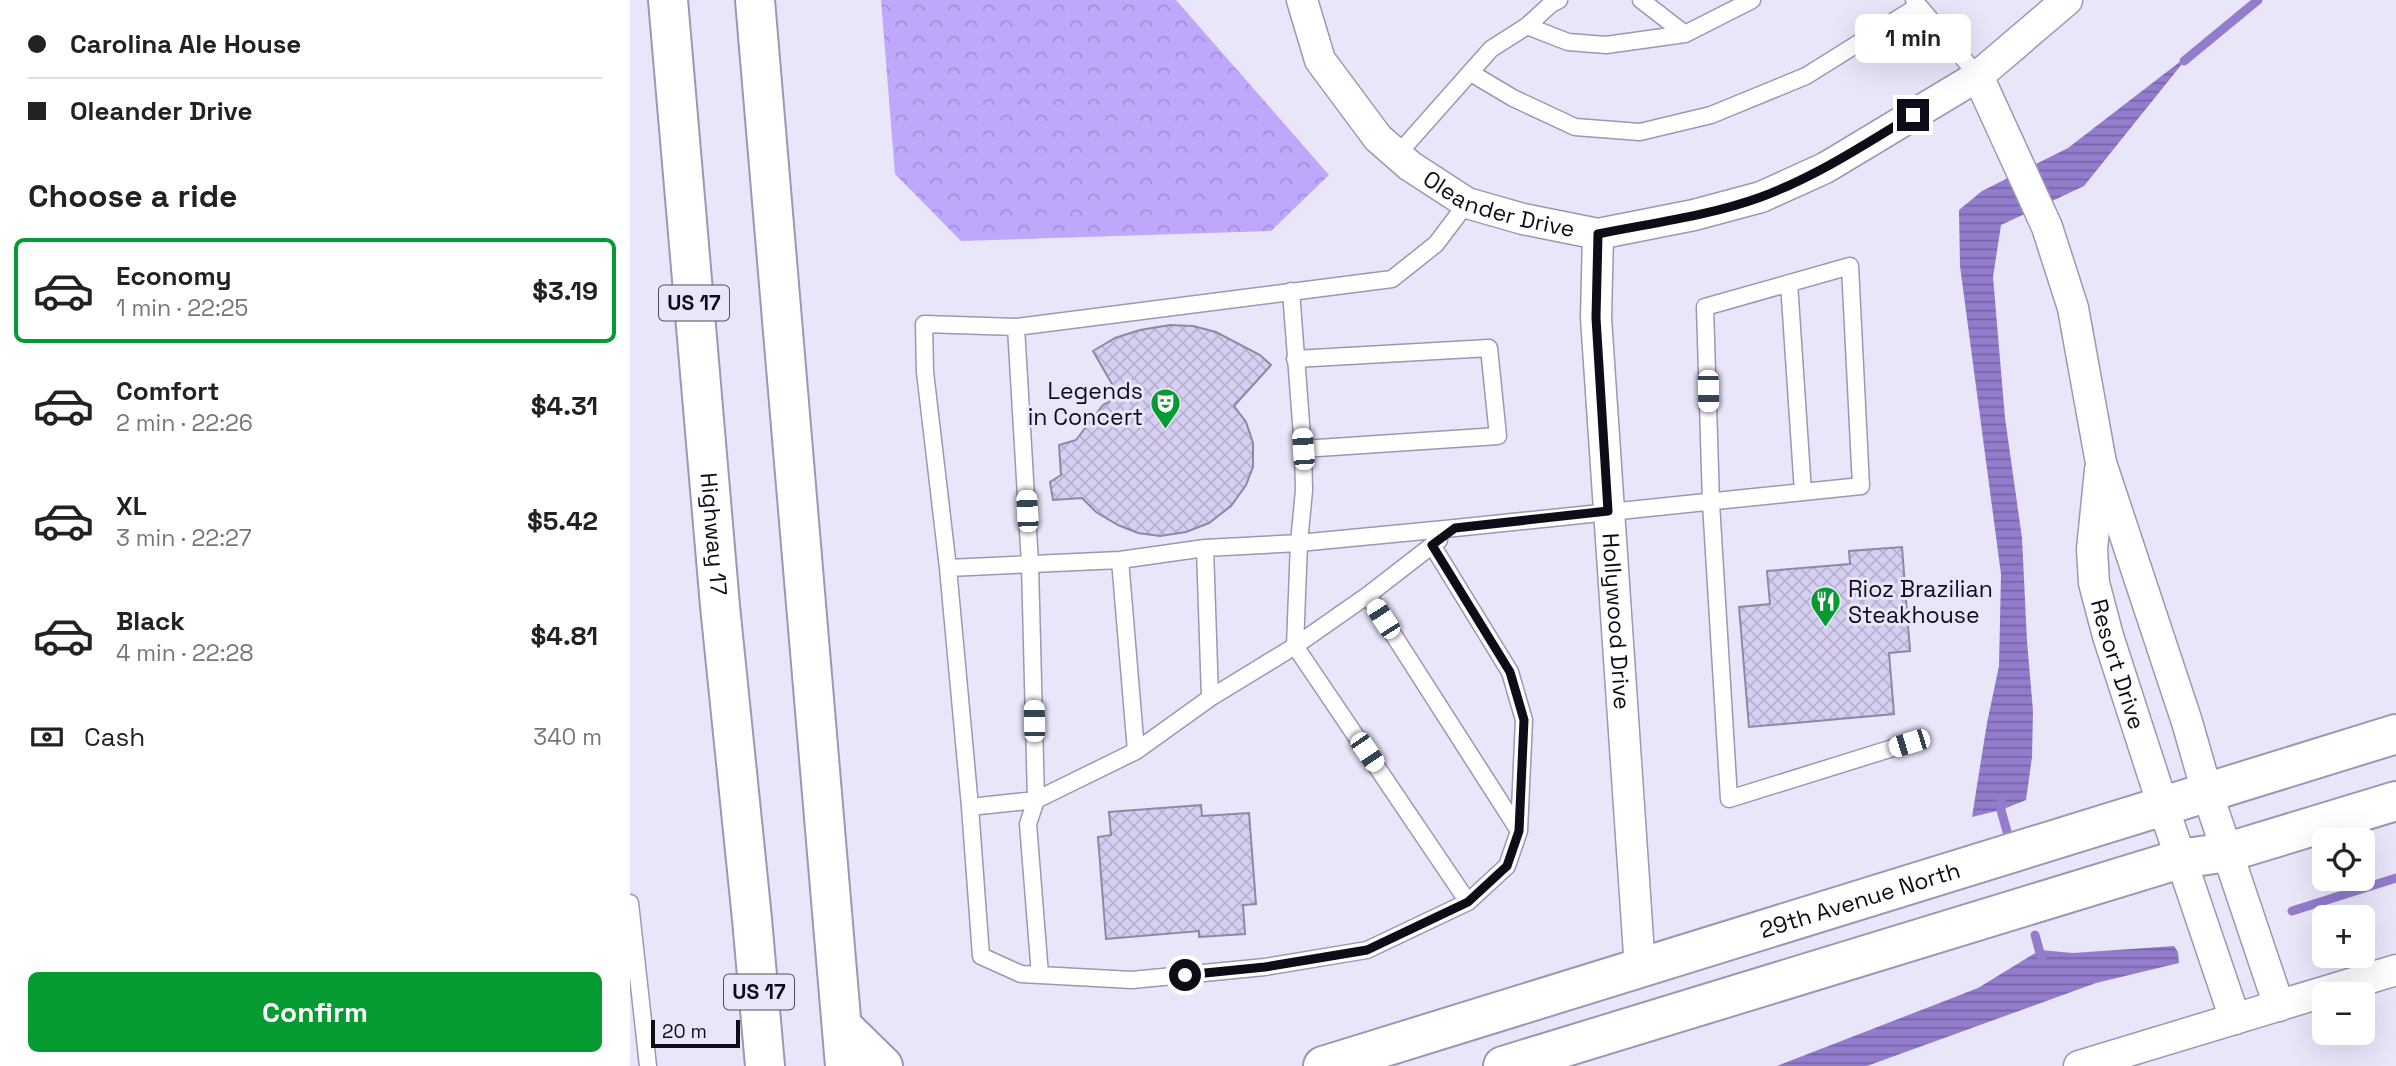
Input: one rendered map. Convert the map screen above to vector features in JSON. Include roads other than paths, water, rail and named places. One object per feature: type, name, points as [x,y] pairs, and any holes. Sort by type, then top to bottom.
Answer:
[{"type":"main road","name":"Highway 17","points":[[668,0],[720,606],[765,1066]]},
{"type":"main road","points":[[755,0],[845,1066]]},
{"type":"main road","name":"29th Avenue North","points":[[1323,1066],[2396,734]]},
{"type":"main road","points":[[1503,1066],[2180,859],[2228,852],[2396,801]]},
{"type":"main road","points":[[842,1026],[883,1066]]},
{"type":"street","name":"Oleander Drive","points":[[1302,0],[1320,60],[1378,138],[1397,155],[1468,204],[1523,219],[1598,234],[1694,215],[1761,197],[1825,168],[1978,76],[2067,0]]},
{"type":"street","name":"Resort Drive","points":[[1978,76],[2046,227],[2073,308],[2101,463],[2279,1006]]},
{"type":"street","name":"Hollywood Drive","points":[[1598,234],[1596,318],[1640,969]]},
{"type":"street","name":"Resort Drive","points":[[2101,463],[2092,549],[2094,583],[2108,636],[2180,859],[2235,1019]]},
{"type":"street","points":[[2079,1066],[2396,970]]},
{"type":"lane","points":[[1397,155],[1491,48],[1527,26],[1559,0]]},
{"type":"lane","points":[[1641,0],[1685,34]]},
{"type":"lane","points":[[1527,26],[1568,43],[1606,45],[1685,34],[1752,0]]},
{"type":"lane","points":[[1471,73],[1513,98],[1575,127],[1640,132],[1711,115],[1806,76],[1916,3],[1978,76]]},
{"type":"lane","points":[[1432,545],[1510,672],[1524,720],[1519,831],[1507,866],[1468,902],[1367,950],[1290,963],[1132,981],[1021,974],[981,956],[970,807],[925,372],[924,324],[1016,327],[1392,279],[1436,244],[1468,204]]},
{"type":"lane","points":[[947,568],[1120,560],[1205,548],[1455,528],[1711,503],[1861,485],[1850,266],[1705,307],[1711,503],[1729,799],[1909,743]]},
{"type":"lane","points":[[1789,284],[1803,492]]},
{"type":"lane","points":[[1291,291],[1304,490],[1295,646],[1468,902]]},
{"type":"lane","points":[[1016,327],[1030,564],[1036,800],[1028,824],[1040,975]]},
{"type":"lane","points":[[1296,359],[1489,348],[1498,436],[1303,449]]},
{"type":"lane","points":[[970,807],[1036,800],[1136,751],[1210,698],[1295,646],[1368,595],[1455,528]]},
{"type":"lane","points":[[1205,548],[1210,698]]},
{"type":"lane","points":[[1120,560],[1136,751]]},
{"type":"lane","points":[[1368,595],[1519,831]]},
{"type":"lane","points":[[630,903],[648,1066]]},
{"type":"waterway","points":[[2184,61],[2258,0]]},
{"type":"waterway","points":[[2001,801],[2009,839]]},
{"type":"waterway","points":[[2292,911],[2396,878]]},
{"type":"waterway","points":[[2035,935],[2042,960]]},
{"type":"place","name":"Legends in Concert","points":[[1166,431]]},
{"type":"place","name":"Rioz Brazilian Steakhouse","points":[[1825,629]]}]
